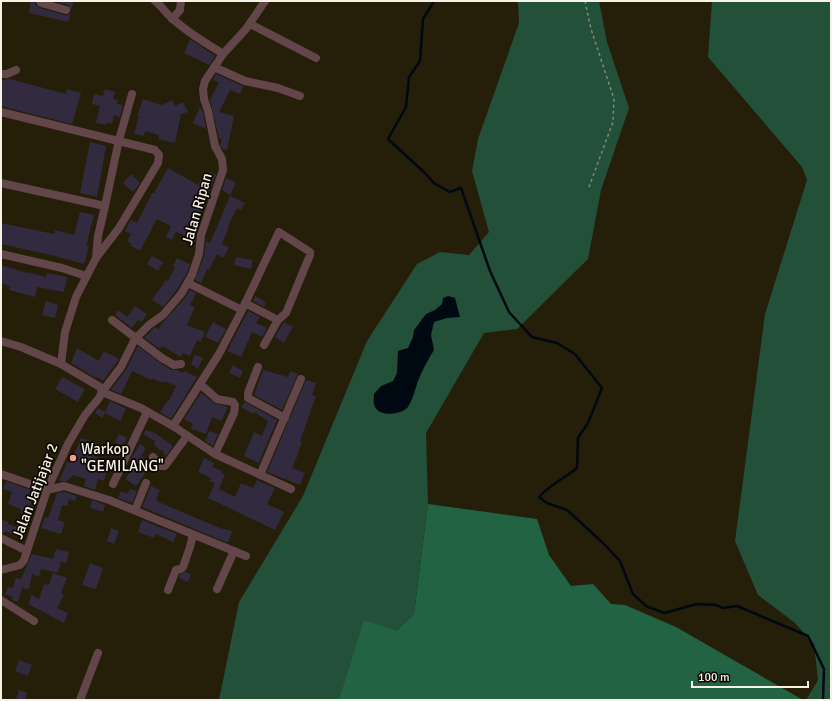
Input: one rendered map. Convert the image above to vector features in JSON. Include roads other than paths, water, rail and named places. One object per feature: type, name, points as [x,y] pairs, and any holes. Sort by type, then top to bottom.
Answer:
[{"type":"street","points":[[40,1],[41,3],[66,10]]},
{"type":"street","points":[[155,1],[172,19],[194,36],[223,54]]},
{"type":"street","points":[[172,19],[180,10],[181,1]]},
{"type":"street","name":"Jalan Ripan","points":[[102,392],[121,368],[135,339],[149,325],[164,315],[182,294],[192,275],[199,254],[201,235],[223,170],[222,159],[215,146],[204,99],[203,90],[205,81],[223,54],[250,24],[265,1]]},
{"type":"street","points":[[250,24],[316,58]]},
{"type":"street","points":[[214,67],[245,81],[278,88],[300,96]]},
{"type":"street","points":[[1,74],[7,74],[16,70]]},
{"type":"street","points":[[96,258],[98,236],[119,140],[132,94]]},
{"type":"street","points":[[1,112],[119,140],[155,150],[159,155],[158,163],[119,228],[96,258],[76,297],[63,342],[60,364]]},
{"type":"street","points":[[1,183],[105,206]]},
{"type":"street","points":[[173,426],[218,354],[243,307],[279,232],[310,252],[310,255],[286,313],[278,320],[264,346]]},
{"type":"street","points":[[1,254],[55,266],[86,276]]},
{"type":"street","points":[[188,283],[243,307],[278,320]]},
{"type":"street","points":[[112,320],[135,339],[162,358],[174,365],[181,364]]},
{"type":"street","points":[[1,341],[21,347],[60,364],[100,387],[102,392],[147,412],[173,426],[215,454],[291,489]]},
{"type":"street","points":[[258,368],[248,393],[248,398],[285,418]]},
{"type":"street","points":[[260,475],[301,379]]},
{"type":"street","points":[[200,384],[217,399],[233,402],[235,405],[234,413],[215,454]]},
{"type":"street","name":"Jalan Jatijajar 2","points":[[1,570],[20,565],[24,560],[47,490],[68,444],[85,415],[102,392]]},
{"type":"street","points":[[113,484],[147,412]]},
{"type":"street","points":[[153,457],[161,466],[165,466],[187,436]]},
{"type":"street","points":[[1,474],[47,490],[64,486],[109,500],[246,556]]},
{"type":"street","points":[[135,510],[146,483]]},
{"type":"street","points":[[168,590],[176,570],[183,567],[193,535]]},
{"type":"street","points":[[1,538],[26,551]]},
{"type":"street","points":[[217,589],[234,551]]},
{"type":"street","points":[[1,600],[34,621]]},
{"type":"street","points":[[80,700],[98,653]]},
{"type":"waterway","points":[[434,1],[423,19],[420,61],[409,77],[406,107],[388,139],[434,183],[450,192],[461,188],[490,271],[509,312],[532,337],[557,343],[575,354],[602,388],[588,423],[578,438],[577,468],[547,489],[539,497],[547,503],[567,510],[602,542],[620,561],[633,594],[646,606],[664,613],[697,604],[716,605],[723,608],[737,606],[808,636],[824,669],[823,700]]},
{"type":"place","name":"Warkop \"GEMILANG\"","points":[[73,458]]}]
